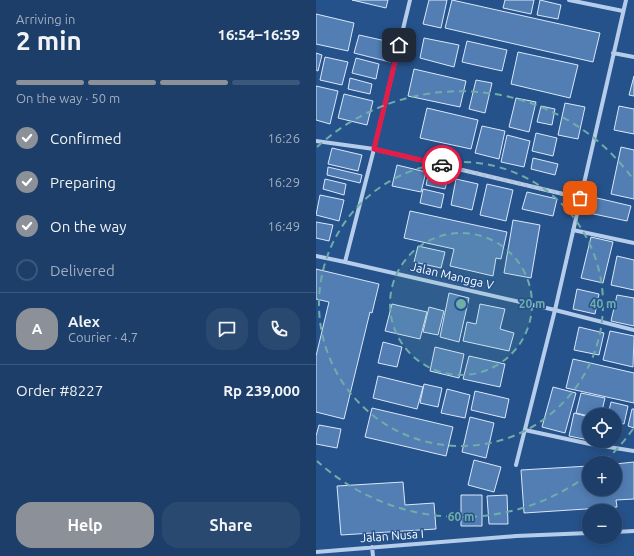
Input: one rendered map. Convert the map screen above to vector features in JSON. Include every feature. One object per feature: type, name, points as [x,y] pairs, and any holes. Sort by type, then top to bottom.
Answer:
[{"type":"street","points":[[345,262],[410,0]]},
{"type":"street","points":[[569,0],[623,11]]},
{"type":"street","points":[[516,466],[573,230],[626,0]]},
{"type":"street","points":[[613,53],[634,57]]},
{"type":"street","points":[[316,141],[374,149],[580,198]]},
{"type":"street","points":[[573,230],[634,243]]},
{"type":"street","name":"Jalan Mangga V","points":[[316,256],[554,310],[634,330]]},
{"type":"street","points":[[525,430],[590,444],[634,451]]},
{"type":"street","points":[[622,532],[634,531]]},
{"type":"street","name":"Jalan Nusa I","points":[[316,552],[516,536],[582,533]]},
{"type":"street","points":[[372,548],[373,556]]},
{"type":"building","points":[[352,0],[388,0],[386,8]]},
{"type":"building","points":[[429,0],[447,0],[441,28],[423,24]]},
{"type":"building","points":[[452,0],[600,33],[593,62],[445,28]]},
{"type":"building","points":[[505,0],[534,0],[531,14],[503,8]]},
{"type":"building","points":[[540,0],[561,5],[558,19],[537,15]]},
{"type":"building","points":[[316,14],[354,23],[348,51],[316,44]]},
{"type":"building","points":[[359,35],[395,43],[390,62],[354,53]]},
{"type":"building","points":[[424,38],[459,45],[454,67],[420,58]]},
{"type":"building","points":[[467,41],[507,50],[502,71],[462,62]]},
{"type":"building","points":[[518,52],[578,65],[570,98],[511,84]]},
{"type":"building","points":[[316,53],[322,55],[318,71],[316,70]]},
{"type":"building","points":[[325,57],[348,62],[342,85],[320,80]]},
{"type":"building","points":[[356,58],[379,64],[376,79],[352,73]]},
{"type":"building","points":[[414,69],[466,81],[460,107],[408,96]]},
{"type":"building","points":[[634,76],[634,96],[629,95]]},
{"type":"building","points":[[350,78],[372,84],[370,94],[348,89]]},
{"type":"building","points":[[476,80],[492,83],[485,113],[469,109]]},
{"type":"building","points":[[316,86],[338,91],[330,124],[316,120]]},
{"type":"building","points":[[344,94],[373,101],[367,125],[338,118]]},
{"type":"building","points":[[516,98],[536,102],[529,132],[509,127]]},
{"type":"building","points":[[565,103],[585,107],[578,139],[558,135]]},
{"type":"building","points":[[541,106],[555,109],[552,125],[537,122]]},
{"type":"building","points":[[619,106],[634,109],[634,134],[614,130]]},
{"type":"building","points":[[427,108],[478,120],[471,149],[420,138]]},
{"type":"building","points":[[482,126],[505,131],[499,159],[475,153]]},
{"type":"building","points":[[536,133],[557,138],[553,156],[532,151]]},
{"type":"building","points":[[507,135],[530,141],[524,167],[501,162]]},
{"type":"building","points":[[621,147],[634,150],[634,199],[611,194]]},
{"type":"building","points":[[332,148],[362,155],[358,171],[328,164]]},
{"type":"building","points":[[533,158],[558,164],[555,175],[531,169]]},
{"type":"building","points":[[397,165],[426,172],[421,192],[392,186]]},
{"type":"building","points":[[328,167],[362,175],[360,183],[327,175]]},
{"type":"building","points":[[430,167],[450,171],[445,189],[426,185]]},
{"type":"building","points":[[325,179],[346,184],[344,195],[323,189]]},
{"type":"building","points":[[456,179],[478,184],[472,210],[451,205]]},
{"type":"building","points":[[487,184],[513,190],[506,221],[480,215]]},
{"type":"building","points":[[423,189],[444,194],[441,208],[420,203]]},
{"type":"building","points":[[527,192],[557,199],[553,216],[522,209]]},
{"type":"building","points":[[320,195],[344,200],[339,221],[316,215]]},
{"type":"building","points":[[593,197],[631,206],[627,221],[589,213]]},
{"type":"building","points":[[410,211],[507,232],[501,259],[496,258],[493,276],[450,266],[454,249],[404,238]]},
{"type":"building","points":[[513,220],[540,225],[531,278],[504,273]]},
{"type":"building","points":[[316,222],[333,225],[329,241],[316,238]]},
{"type":"building","points":[[591,237],[613,242],[603,283],[581,278]]},
{"type":"building","points":[[418,246],[445,252],[441,268],[414,262]]},
{"type":"building","points":[[617,256],[634,260],[634,290],[611,285]]},
{"type":"building","points":[[316,269],[379,284],[372,313],[370,312],[344,419],[316,412],[316,356],[329,302],[316,299]]},
{"type":"building","points":[[577,289],[599,294],[595,314],[573,309]]},
{"type":"building","points":[[449,293],[469,298],[459,342],[440,337]]},
{"type":"building","points":[[617,295],[634,298],[634,326],[611,321]]},
{"type":"building","points":[[392,304],[427,312],[420,339],[385,331]]},
{"type":"building","points":[[480,304],[505,309],[500,329],[514,333],[509,351],[463,341],[467,322],[476,324]]},
{"type":"building","points":[[429,307],[444,311],[438,335],[423,332]]},
{"type":"building","points":[[579,327],[604,333],[599,355],[574,350]]},
{"type":"building","points":[[610,331],[634,336],[633,367],[603,360]]},
{"type":"building","points":[[383,342],[402,347],[397,367],[378,363]]},
{"type":"building","points":[[435,347],[464,354],[459,378],[430,371]]},
{"type":"building","points":[[469,356],[505,364],[500,387],[463,379]]},
{"type":"building","points":[[573,359],[634,373],[634,403],[566,388]]},
{"type":"building","points":[[378,376],[423,387],[417,409],[373,398]]},
{"type":"building","points":[[424,384],[442,388],[438,407],[420,403]]},
{"type":"building","points":[[553,387],[576,393],[565,433],[542,427]]},
{"type":"building","points":[[447,389],[470,395],[465,418],[441,413]]},
{"type":"building","points":[[475,391],[509,399],[505,418],[471,410]]},
{"type":"building","points":[[581,393],[605,398],[603,408],[582,408],[582,414],[576,413]]},
{"type":"building","points":[[611,402],[628,406],[624,424],[622,424],[622,408],[610,408]]},
{"type":"building","points":[[372,408],[453,427],[446,456],[365,437]]},
{"type":"building","points":[[632,409],[634,409],[634,428],[628,426]]},
{"type":"building","points":[[574,413],[582,415],[582,439],[569,436]]},
{"type":"building","points":[[470,417],[494,423],[486,458],[462,452]]},
{"type":"building","points":[[319,425],[341,429],[337,448],[316,444],[316,436]]},
{"type":"building","points":[[474,460],[501,467],[494,492],[468,485]]},
{"type":"building","points":[[634,462],[634,499],[616,500],[617,504],[582,504],[582,509],[524,513],[521,470],[582,466],[582,496],[622,496],[622,463]]},
{"type":"building","points":[[403,482],[405,505],[434,503],[436,529],[341,535],[337,486]]},
{"type":"building","points":[[461,495],[482,495],[482,526],[461,526]]},
{"type":"building","points":[[507,495],[508,524],[489,524],[487,496]]},
{"type":"way so far","points":[[442,165],[580,198]]},
{"type":"route","points":[[399,45],[374,149],[442,165]]}]
